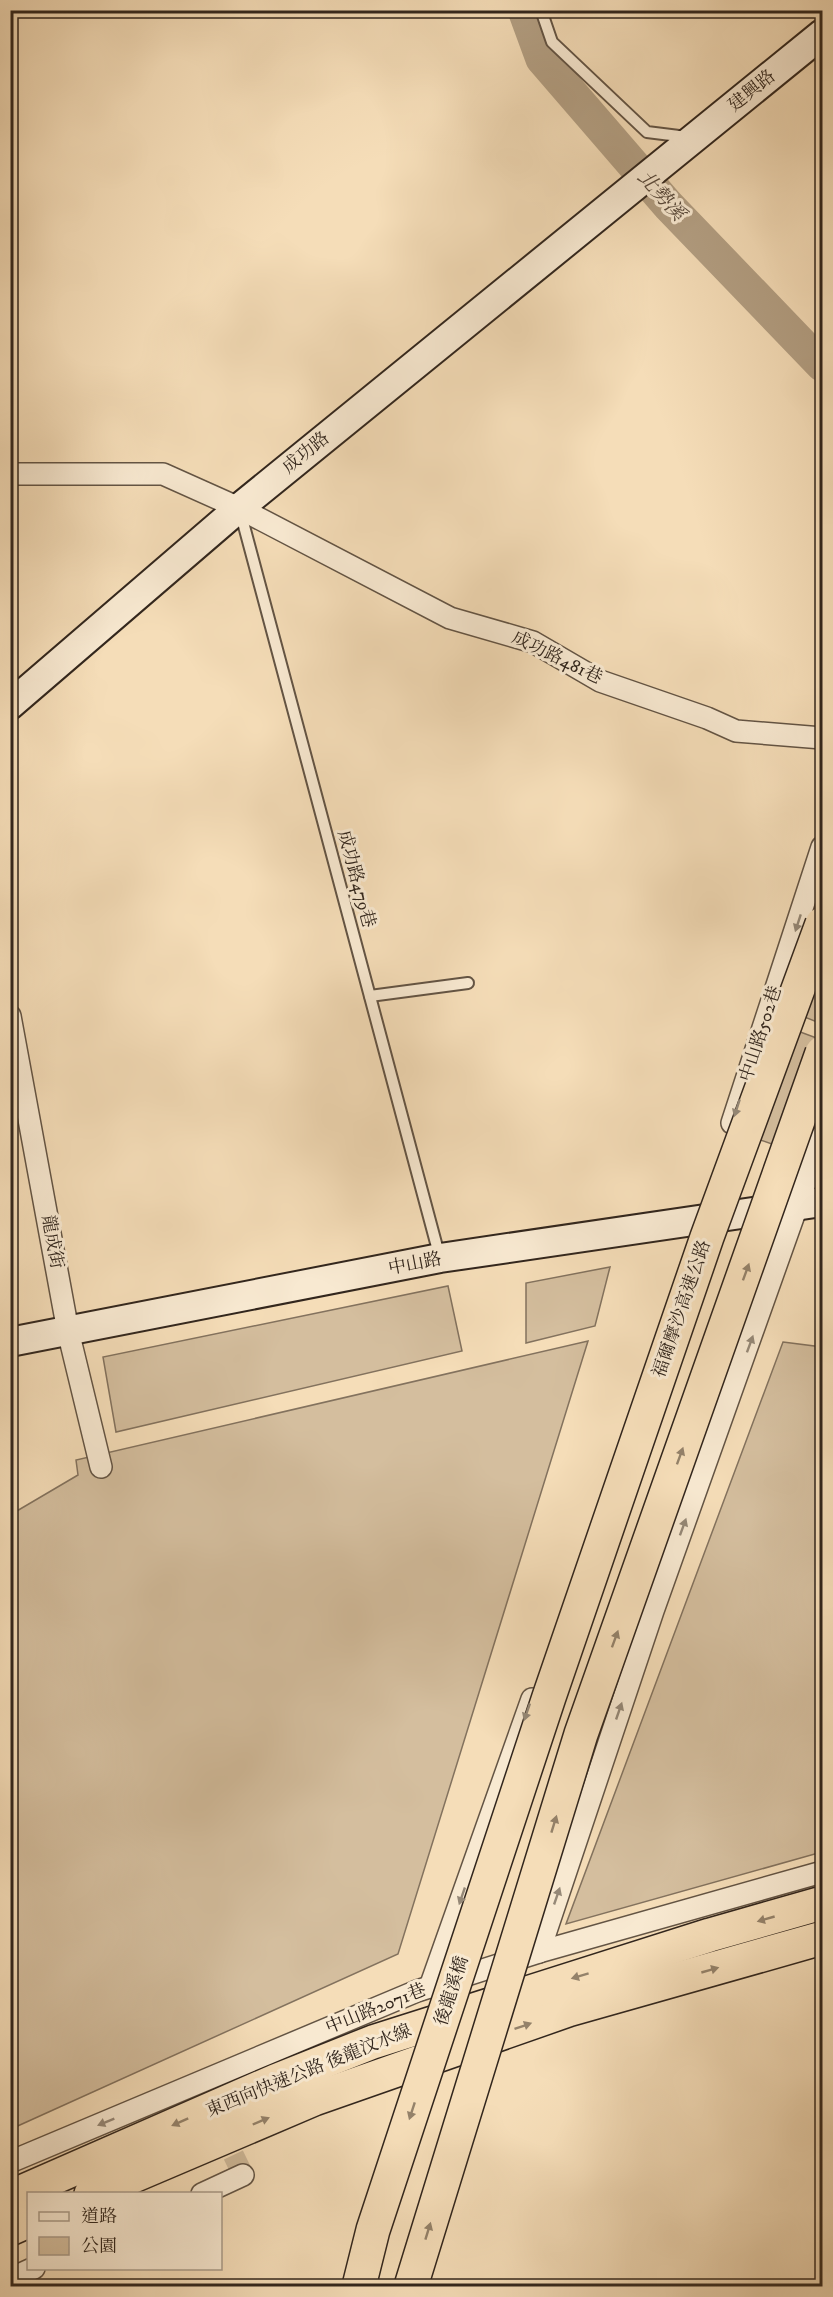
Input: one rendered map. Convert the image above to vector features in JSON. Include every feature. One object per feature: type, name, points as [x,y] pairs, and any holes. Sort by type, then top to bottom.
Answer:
[{"type":"highway","name":"福爾摩沙高速公路","points":[[549,1696],[707,1237],[822,924]]},
{"type":"highway","points":[[411,2286],[581,1734],[822,1053]]},
{"type":"highway","name":"後龍溪橋","points":[[359,2286],[373,2230],[549,1696]]},
{"type":"highway","name":"東西向快速公路 後龍汶水線","points":[[10,2197],[275,2081],[374,2042],[710,1935],[822,1904]]},
{"type":"highway","name":"東西向快速公路 後龍汶水線","points":[[93,2192],[335,2091],[568,2010],[822,1938]]},
{"type":"highway","points":[[10,2229],[27,2221]]},
{"type":"street","name":"建興路","points":[[606,208],[822,34]]},
{"type":"street","name":"成功路","points":[[10,705],[239,508],[606,208]]},
{"type":"street","name":"成功路481巷","points":[[10,474],[163,474],[239,508],[450,618],[533,642],[600,681],[707,718],[736,731],[822,738]]},
{"type":"street","name":"中山路502巷","points":[[430,1987],[700,1221],[822,848]]},
{"type":"street","name":"龍成街","points":[[10,1016],[69,1331],[101,1467]]},
{"type":"street","points":[[539,1952],[653,1611],[811,1204],[822,1136]]},
{"type":"street","name":"中山路","points":[[10,1342],[440,1258],[811,1204]]},
{"type":"street","name":"中山路2071巷","points":[[10,2163],[430,1987],[539,1952],[822,1872]]},
{"type":"street","points":[[204,2192],[243,2175]]},
{"type":"street","points":[[10,2279],[30,2270]]},
{"type":"lane","points":[[541,10],[552,42],[647,132],[687,143]]},
{"type":"lane","name":"成功路479巷","points":[[239,508],[440,1258]]},
{"type":"lane","points":[[370,996],[468,983]]},
{"type":"green space","points":[[816,904],[822,906],[822,1024],[782,1008]]},
{"type":"green space","points":[[776,1023],[822,1040],[822,1116],[809,1157],[735,1131]]},
{"type":"green space","points":[[610,1267],[595,1326],[526,1343],[526,1283]]},
{"type":"green space","points":[[448,1286],[462,1351],[116,1432],[103,1357]]},
{"type":"green space","points":[[588,1341],[398,1954],[11,2129],[10,1515],[78,1475],[76,1460]]},
{"type":"green space","points":[[783,1342],[822,1347],[822,1852],[566,1924]]},
{"type":"waterway","name":"北勢溪","points":[[524,10],[542,59],[668,205],[822,365]]},
{"type":"tunnel","points":[[220,2127],[243,2175]]}]
